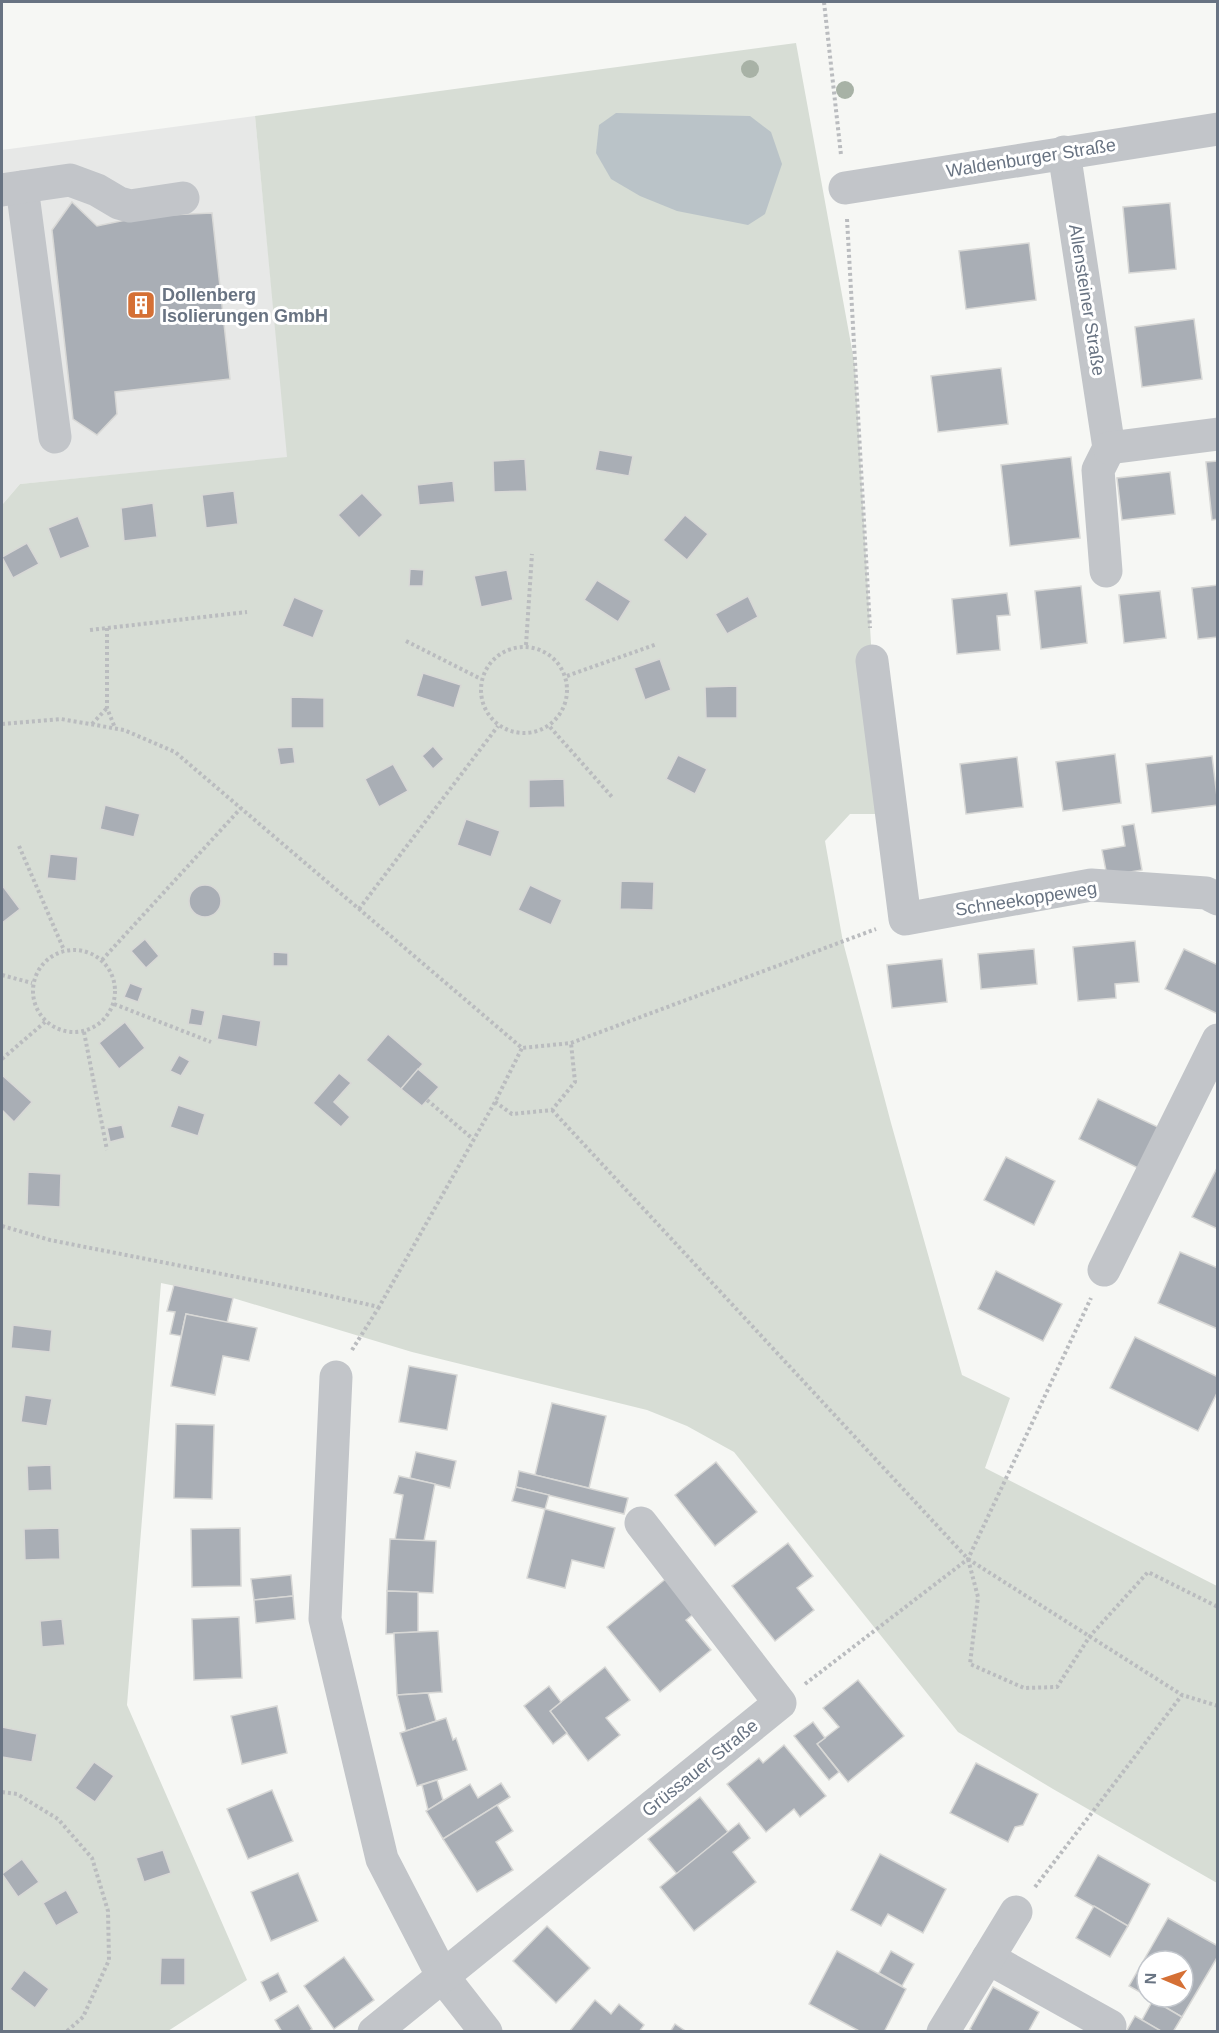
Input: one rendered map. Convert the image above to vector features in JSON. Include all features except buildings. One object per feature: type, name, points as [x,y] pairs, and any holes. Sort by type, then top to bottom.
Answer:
[{"type":"street","name":"Waldenburger Straße","points":[[845,188],[1218,129]]},
{"type":"street","name":"Allensteiner Straße","points":[[1064,152],[1109,448],[1098,470],[1106,572]]},
{"type":"street","points":[[55,437],[12,189],[70,180],[130,206],[183,198]]},
{"type":"street","points":[[1109,448],[1218,434]]},
{"type":"street","points":[[872,662],[905,919]]},
{"type":"street","name":"Schneekoppeweg","points":[[905,919],[1091,885],[1206,894],[1218,899]]},
{"type":"street","points":[[1104,1270],[1218,1040]]},
{"type":"street","points":[[336,1377],[325,1619],[382,1859],[442,1977],[486,2031]]},
{"type":"street","points":[[641,1522],[780,1703]]},
{"type":"street","name":"Grüssauer Straße","points":[[374,2031],[780,1703]]},
{"type":"street","points":[[943,2031],[1016,1912]]},
{"type":"street","points":[[988,1958],[1110,2026]]},
{"type":"path","points":[[824,2],[845,188],[872,662]]},
{"type":"path","points":[[526,645],[532,554]]},
{"type":"path","points":[[90,630],[247,612]]},
{"type":"path","points":[[107,628],[107,708],[115,729]]},
{"type":"path","points":[[406,640],[481,679]]},
{"type":"path","points":[[567,676],[657,644]]},
{"type":"path","points":[[526,645],[552,654],[567,676],[567,704],[550,726],[524,735],[498,726],[482,705],[481,679],[498,654],[526,645]]},
{"type":"path","points":[[92,724],[107,708]]},
{"type":"path","points":[[2,724],[61,719],[92,724],[124,730],[175,752],[522,1048],[571,1043],[905,919]]},
{"type":"path","points":[[359,909],[498,726]]},
{"type":"path","points":[[550,726],[613,798]]},
{"type":"path","points":[[102,960],[241,807]]},
{"type":"path","points":[[19,846],[64,950]]},
{"type":"path","points":[[64,950],[84,950],[102,960],[115,980],[114,1004],[103,1022],[84,1032],[63,1032],[45,1022],[34,1004],[32,983],[43,962],[64,950]]},
{"type":"path","points":[[2,975],[32,983]]},
{"type":"path","points":[[114,1004],[211,1042]]},
{"type":"path","points":[[2,1059],[45,1022]]},
{"type":"path","points":[[84,1032],[106,1150]]},
{"type":"path","points":[[495,1102],[512,1114],[552,1110],[575,1082],[571,1043]]},
{"type":"path","points":[[336,1377],[379,1307],[495,1102],[522,1048]]},
{"type":"path","points":[[427,1100],[473,1139]]},
{"type":"path","points":[[552,1110],[968,1559],[1182,1695],[1218,1706]]},
{"type":"path","points":[[2,1226],[50,1240],[379,1307]]},
{"type":"path","points":[[780,1703],[968,1559],[1104,1270]]},
{"type":"path","points":[[968,1559],[978,1597],[970,1664],[1024,1688],[1058,1686],[1090,1636],[1148,1572],[1218,1607]]},
{"type":"path","points":[[1016,1912],[1182,1695]]},
{"type":"path","points":[[2,1792],[16,1794],[58,1819],[92,1858],[108,1911],[110,1960],[83,2017],[66,2031]]},
{"type":"shaded area","points":[[796,43],[855,366],[872,661],[891,814],[850,814],[825,841],[843,942],[962,1375],[1010,1398],[985,1468],[1217,1586],[1217,1883],[958,1732],[734,1452],[687,1426],[647,1410],[412,1352],[233,1298],[161,1283],[127,1705],[247,1980],[168,2031],[2,2031],[2,505],[20,484],[287,457],[255,116]]},
{"type":"shaded area","points":[[616,113],[750,116],[771,132],[782,164],[765,214],[748,225],[677,211],[640,196],[611,179],[596,153],[599,125]]},
{"type":"shaded area","points":[[255,116],[288,458],[20,484],[2,505],[2,150]]},
{"type":"place","name":"Dollenberg Isolierungen GmbH","points":[[141,305]]}]
